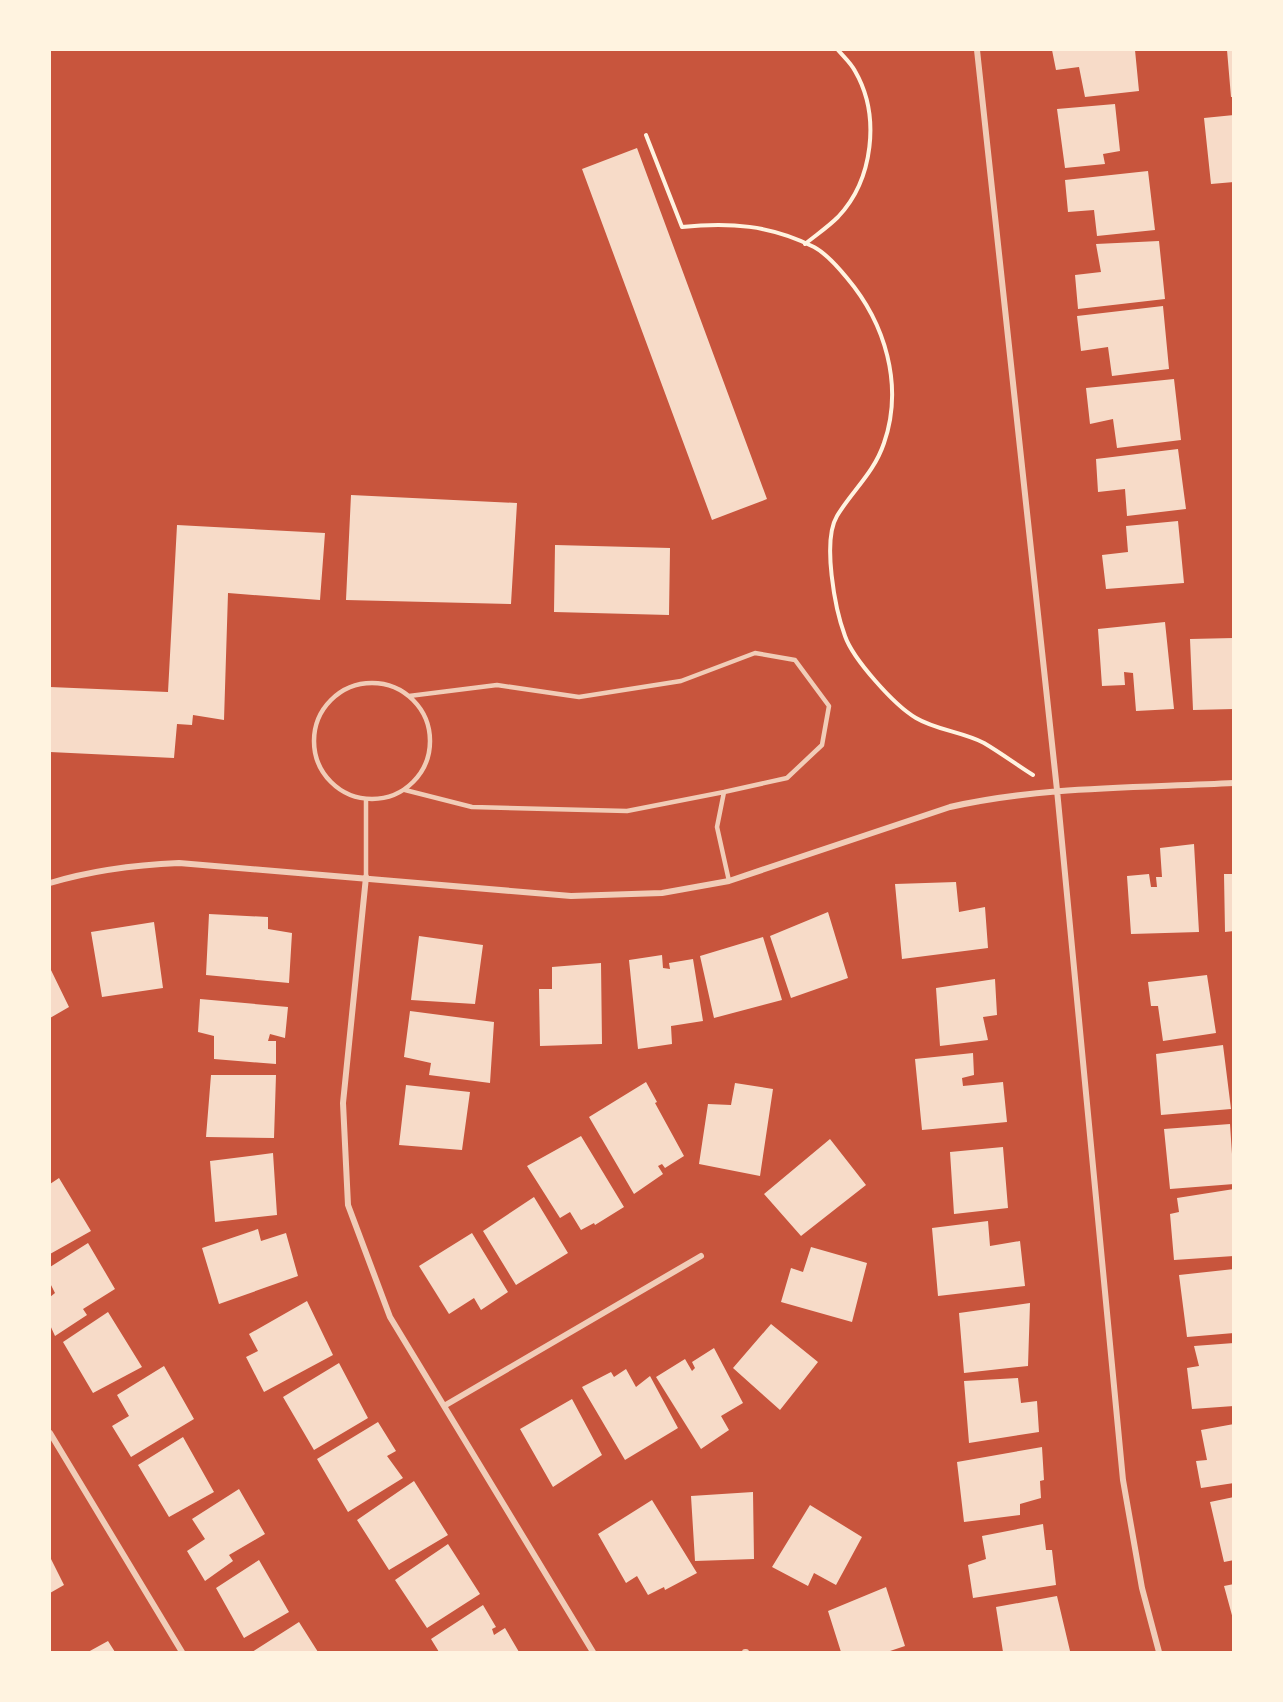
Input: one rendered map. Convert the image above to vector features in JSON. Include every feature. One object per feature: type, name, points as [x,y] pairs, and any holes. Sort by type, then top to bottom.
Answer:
[{"type":"street","points":[[977,50],[1057,790],[1123,1480],[1142,1588],[1159,1653]]},
{"type":"street","points":[[50,883],[110,868],[179,863],[571,896],[662,893],[729,881],[950,807],[981,800],[1057,790],[1233,783]]},
{"type":"street","points":[[366,877],[343,1103],[348,1204],[390,1317],[593,1653]]},
{"type":"street","points":[[444,1406],[701,1256]]},
{"type":"street","points":[[50,1433],[182,1653]]},
{"type":"lane","points":[[405,790],[472,807],[627,811],[724,792],[787,778],[822,745],[829,706],[795,660],[756,653],[681,681],[579,697],[497,685],[409,696]]},
{"type":"lane","points":[[361,683],[386,684],[409,696],[421,709],[429,726],[431,744],[427,762],[418,777],[405,790],[386,798],[366,799],[342,792],[323,774],[314,750],[315,724],[320,712],[337,693],[361,683]]},
{"type":"lane","points":[[724,792],[717,827],[729,881]]},
{"type":"lane","points":[[366,799],[366,877]]},
{"type":"path","points":[[805,244],[838,217],[864,176],[871,125],[862,85],[855,69],[838,50]]},
{"type":"path","points":[[646,135],[682,227],[723,223],[762,229],[816,248],[839,268],[862,296],[879,326],[891,368],[890,406],[884,443],[863,484],[836,517],[833,537],[832,587],[846,638],[866,671],[916,718],[982,742],[1057,790]]},
{"type":"building","points":[[1052,50],[1135,50],[1139,91],[1085,97],[1079,67],[1056,70]]},
{"type":"building","points":[[1227,50],[1234,50],[1234,97],[1231,97]]},
{"type":"building","points":[[1115,104],[1120,151],[1103,154],[1105,164],[1065,168],[1057,109]]},
{"type":"building","points":[[1234,115],[1234,182],[1211,184],[1204,118]]},
{"type":"building","points":[[637,148],[767,499],[712,520],[582,169]]},
{"type":"building","points":[[1148,171],[1155,230],[1097,236],[1094,210],[1068,212],[1065,180]]},
{"type":"building","points":[[1159,241],[1165,299],[1078,309],[1075,275],[1101,272],[1096,244]]},
{"type":"building","points":[[1163,306],[1169,369],[1112,376],[1108,347],[1081,351],[1077,316]]},
{"type":"building","points":[[1174,379],[1181,440],[1117,448],[1113,419],[1090,424],[1086,388]]},
{"type":"building","points":[[1178,449],[1186,509],[1127,516],[1125,489],[1098,492],[1096,459]]},
{"type":"building","points":[[351,495],[517,503],[511,604],[346,600]]},
{"type":"building","points":[[1178,521],[1184,583],[1106,589],[1102,555],[1128,552],[1126,526]]},
{"type":"building","points":[[177,525],[325,533],[320,600],[228,593],[224,720],[193,715],[192,725],[177,724],[174,758],[50,752],[50,687],[168,692]]},
{"type":"building","points":[[555,545],[670,548],[669,615],[554,612]]},
{"type":"building","points":[[1165,622],[1174,709],[1136,711],[1133,673],[1124,672],[1125,685],[1102,686],[1098,629]]},
{"type":"building","points":[[1234,638],[1234,709],[1193,710],[1190,639]]},
{"type":"building","points":[[1194,844],[1199,932],[1131,934],[1127,876],[1149,874],[1151,887],[1157,887],[1156,877],[1162,877],[1160,848]]},
{"type":"building","points":[[1224,874],[1234,874],[1234,931],[1225,932]]},
{"type":"building","points":[[956,882],[959,912],[985,907],[988,948],[902,959],[895,884]]},
{"type":"building","points":[[828,912],[848,978],[791,998],[770,936]]},
{"type":"building","points":[[209,914],[268,917],[268,929],[292,933],[289,983],[206,975]]},
{"type":"building","points":[[154,922],[163,988],[102,997],[91,932]]},
{"type":"building","points":[[419,936],[483,945],[475,1004],[411,1000]]},
{"type":"building","points":[[763,937],[782,1000],[714,1018],[700,956]]},
{"type":"building","points":[[662,955],[663,968],[670,969],[669,963],[693,959],[703,1021],[671,1026],[672,1044],[638,1049],[629,960]]},
{"type":"building","points":[[601,963],[602,1044],[540,1046],[539,989],[552,989],[552,967]]},
{"type":"building","points":[[50,968],[69,1007],[50,1018]]},
{"type":"building","points":[[1207,975],[1216,1033],[1163,1041],[1158,1006],[1151,1006],[1148,982]]},
{"type":"building","points":[[995,979],[997,1015],[983,1017],[988,1040],[940,1046],[936,988]]},
{"type":"building","points":[[200,999],[288,1007],[285,1038],[270,1034],[268,1041],[276,1041],[276,1064],[214,1059],[214,1036],[198,1032]]},
{"type":"building","points":[[410,1011],[494,1022],[490,1083],[429,1075],[431,1063],[404,1057]]},
{"type":"building","points":[[1223,1045],[1231,1109],[1161,1115],[1156,1054]]},
{"type":"building","points":[[973,1053],[974,1075],[962,1078],[963,1086],[1003,1082],[1007,1122],[922,1130],[915,1059]]},
{"type":"building","points":[[211,1075],[276,1075],[274,1138],[206,1137]]},
{"type":"building","points":[[646,1082],[684,1156],[665,1168],[662,1164],[658,1166],[663,1174],[634,1194],[589,1117]]},
{"type":"building","points":[[735,1083],[773,1089],[760,1176],[699,1164],[708,1104],[731,1105]]},
{"type":"building","points":[[406,1085],[470,1092],[462,1150],[399,1145]]},
{"type":"building","points":[[1230,1124],[1234,1184],[1170,1189],[1164,1129]]},
{"type":"building","points":[[581,1136],[624,1207],[595,1225],[594,1223],[581,1230],[570,1212],[560,1218],[527,1166]]},
{"type":"building","points":[[830,1139],[866,1185],[801,1236],[764,1194]]},
{"type":"building","points":[[1003,1147],[1008,1208],[954,1214],[950,1152]]},
{"type":"building","points":[[273,1153],[277,1215],[215,1222],[210,1161]]},
{"type":"building","points":[[59,1178],[91,1231],[50,1254],[50,1184]]},
{"type":"building","points":[[1234,1189],[1234,1256],[1174,1260],[1170,1214],[1179,1212],[1177,1198]]},
{"type":"building","points":[[534,1197],[568,1253],[516,1285],[483,1231]]},
{"type":"building","points":[[988,1221],[990,1246],[1020,1241],[1025,1286],[938,1296],[932,1228]]},
{"type":"building","points":[[258,1229],[261,1241],[286,1233],[298,1276],[219,1304],[202,1248]]},
{"type":"building","points":[[472,1233],[508,1292],[481,1310],[474,1298],[449,1314],[419,1266]]},
{"type":"building","points":[[88,1243],[115,1289],[83,1309],[87,1315],[55,1336],[50,1325],[50,1297],[55,1293],[50,1283],[50,1267]]},
{"type":"building","points":[[811,1247],[867,1263],[852,1322],[781,1302],[791,1268],[803,1272]]},
{"type":"building","points":[[1234,1269],[1234,1333],[1187,1337],[1179,1275]]},
{"type":"building","points":[[307,1301],[333,1355],[264,1392],[246,1357],[258,1351],[249,1334]]},
{"type":"building","points":[[1030,1303],[1028,1366],[964,1373],[959,1313]]},
{"type":"building","points":[[108,1312],[142,1367],[93,1393],[63,1342]]},
{"type":"building","points":[[771,1324],[818,1362],[780,1410],[733,1368]]},
{"type":"building","points":[[1234,1343],[1234,1406],[1192,1409],[1187,1368],[1199,1366],[1194,1346]]},
{"type":"building","points":[[714,1348],[743,1403],[721,1416],[729,1430],[701,1449],[656,1377],[685,1359],[692,1371],[695,1368],[692,1362]]},
{"type":"building","points":[[339,1363],[368,1418],[314,1450],[283,1397]]},
{"type":"building","points":[[164,1366],[194,1419],[131,1457],[112,1426],[129,1416],[117,1395]]},
{"type":"building","points":[[626,1369],[636,1387],[650,1376],[678,1428],[625,1460],[582,1387],[611,1372],[614,1377]]},
{"type":"building","points":[[1018,1378],[1021,1403],[1037,1401],[1039,1432],[969,1443],[964,1381]]},
{"type":"building","points":[[572,1399],[602,1455],[553,1487],[520,1429]]},
{"type":"building","points":[[378,1422],[396,1451],[387,1456],[403,1478],[348,1512],[317,1459]]},
{"type":"building","points":[[1234,1424],[1234,1483],[1201,1488],[1196,1461],[1207,1460],[1201,1430]]},
{"type":"building","points":[[183,1437],[214,1492],[169,1517],[138,1465]]},
{"type":"building","points":[[1042,1447],[1044,1480],[1040,1481],[1041,1498],[1020,1504],[1020,1515],[964,1522],[957,1462]]},
{"type":"building","points":[[414,1481],[448,1535],[389,1570],[357,1520]]},
{"type":"building","points":[[239,1489],[265,1534],[229,1555],[233,1561],[205,1581],[187,1551],[205,1539],[192,1519]]},
{"type":"building","points":[[753,1492],[754,1559],[695,1561],[691,1496]]},
{"type":"building","points":[[1234,1497],[1234,1560],[1224,1562],[1210,1502]]},
{"type":"building","points":[[652,1500],[697,1573],[665,1590],[664,1587],[648,1595],[637,1576],[626,1583],[598,1534]]},
{"type":"building","points":[[810,1505],[862,1537],[836,1585],[814,1573],[808,1586],[772,1567]]},
{"type":"building","points":[[1043,1524],[1046,1550],[1052,1550],[1056,1585],[973,1598],[968,1565],[986,1559],[982,1536]]},
{"type":"building","points":[[448,1544],[480,1594],[427,1628],[395,1580]]},
{"type":"building","points":[[50,1557],[64,1585],[50,1593]]},
{"type":"building","points":[[259,1560],[289,1612],[244,1638],[216,1588]]},
{"type":"building","points":[[1234,1584],[1234,1619],[1233,1619],[1224,1586]]},
{"type":"building","points":[[886,1587],[905,1646],[887,1652],[841,1652],[828,1611]]},
{"type":"building","points":[[1057,1596],[1070,1651],[1003,1652],[996,1607]]},
{"type":"building","points":[[483,1605],[496,1627],[492,1629],[494,1635],[505,1628],[519,1652],[439,1652],[431,1639]]},
{"type":"building","points":[[299,1622],[318,1652],[252,1652]]},
{"type":"building","points":[[108,1641],[115,1652],[88,1652]]}]
